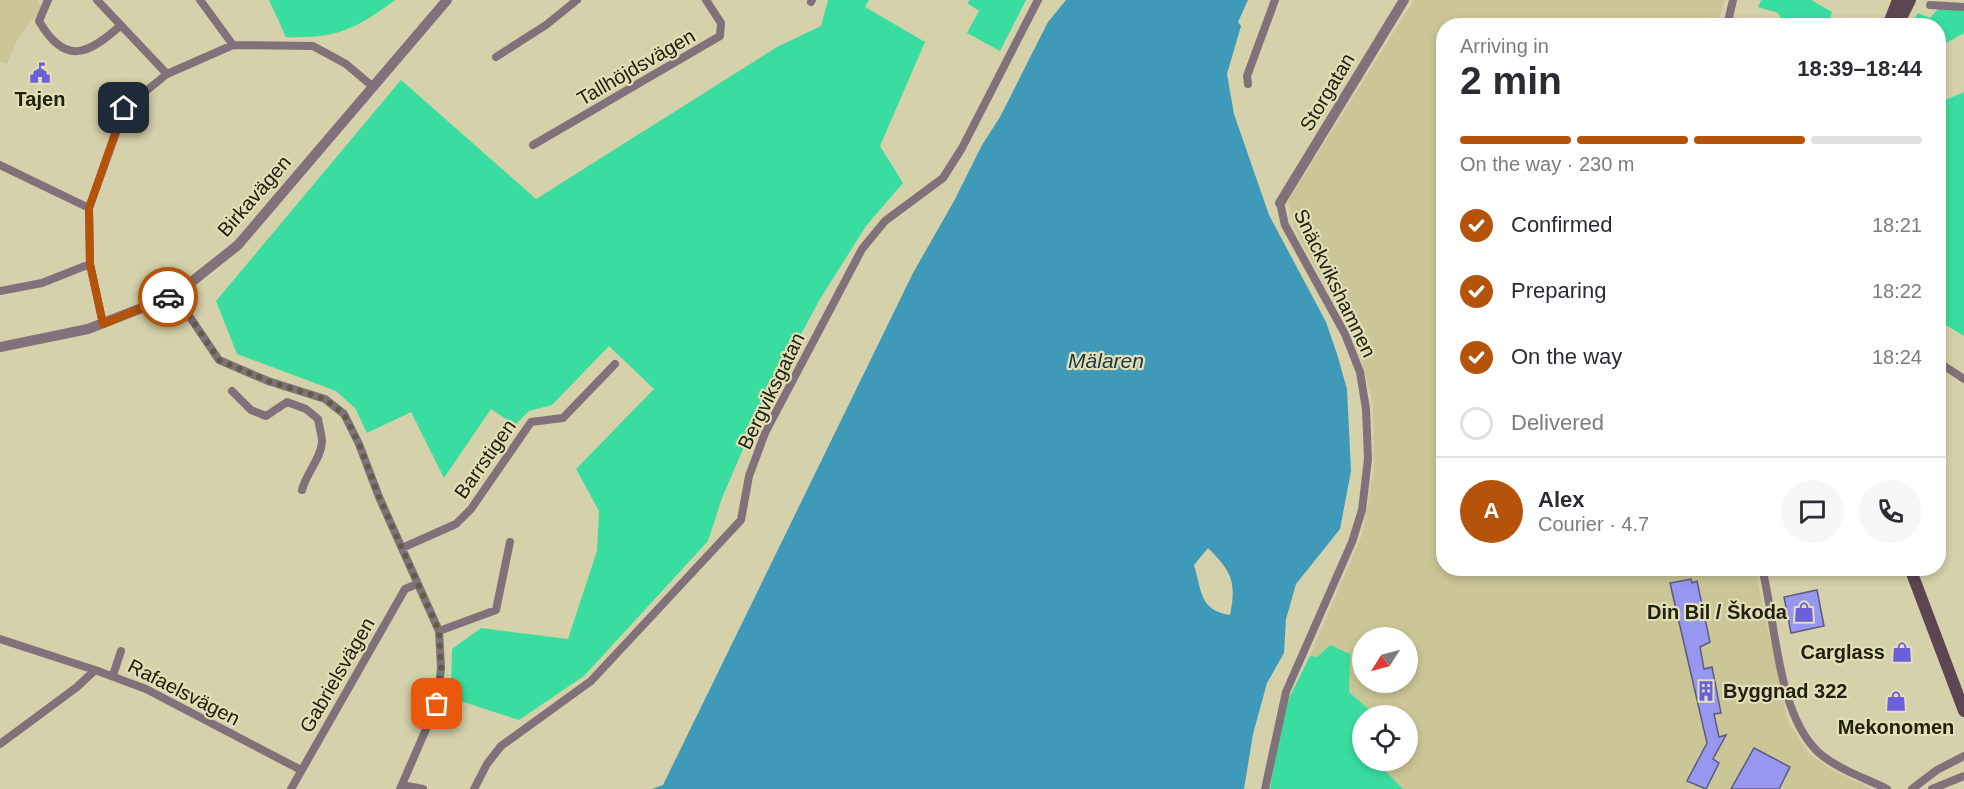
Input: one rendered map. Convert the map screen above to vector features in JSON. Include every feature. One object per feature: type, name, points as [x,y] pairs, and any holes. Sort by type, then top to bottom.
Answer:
[{"type":"main road","points":[[1891,18],[1898,0]]},
{"type":"main road","points":[[1901,18],[1910,0]]},
{"type":"main road","points":[[1913,576],[1964,711]]},
{"type":"main road","points":[[1929,619],[1964,689]]},
{"type":"street","points":[[48,0],[39,21],[50,40],[68,52],[88,51],[121,25]]},
{"type":"street","points":[[97,0],[167,74]]},
{"type":"street","points":[[200,0],[233,45]]},
{"type":"street","name":"Birkavägen","points":[[0,348],[69,334],[103,324],[175,295],[238,245],[447,0]]},
{"type":"street","points":[[496,57],[546,25],[577,0]]},
{"type":"street","name":"Tallhöjdsvägen","points":[[532,145],[720,36],[721,23],[706,0]]},
{"type":"street","name":"Bergviksgatan","points":[[474,789],[487,764],[501,746],[591,681],[741,520],[749,476],[765,433],[862,249],[885,221],[943,178],[962,148],[1038,0]]},
{"type":"street","points":[[1248,84],[1247,76],[1275,0]]},
{"type":"street","name":"Storgatan","points":[[1280,203],[1404,0]]},
{"type":"street","points":[[1729,18],[1733,0]]},
{"type":"street","points":[[1930,5],[1964,7]]},
{"type":"street","points":[[103,324],[90,264],[89,208],[124,108],[167,74],[233,45],[313,46],[346,64],[372,86]]},
{"type":"street","points":[[0,165],[89,208]]},
{"type":"street","name":"Snäckvikshamnen","points":[[1265,789],[1286,692],[1344,562],[1362,510],[1368,459],[1366,410],[1360,372],[1345,334],[1285,225],[1280,203]]},
{"type":"street","points":[[0,291],[42,283],[90,264]]},
{"type":"street","points":[[175,295],[219,360],[268,381],[325,399],[344,414],[439,631],[441,668],[437,704],[401,787],[423,789]]},
{"type":"street","name":"Barrstigen","points":[[402,548],[456,524],[471,509],[531,422],[563,418],[615,364]]},
{"type":"street","points":[[1946,367],[1964,379]]},
{"type":"street","points":[[232,391],[251,410],[267,416],[287,402],[306,409],[318,418],[322,443],[316,461],[306,474],[302,490]]},
{"type":"street","points":[[439,631],[496,610],[510,542]]},
{"type":"street","points":[[1764,576],[1791,712],[1808,741],[1820,753],[1887,789]]},
{"type":"street","name":"Gabrielsvägen","points":[[291,789],[405,589],[417,584]]},
{"type":"street","name":"Rafaelsvägen","points":[[0,639],[113,675],[146,689],[301,770]]},
{"type":"street","points":[[113,675],[121,651]]},
{"type":"street","points":[[0,744],[77,687],[95,670]]},
{"type":"street","points":[[1912,789],[1937,770],[1964,756]]},
{"type":"street","points":[[1932,789],[1964,776]]},
{"type":"shaded area","points":[[0,0],[37,0],[43,7],[18,38],[7,64],[0,61]]},
{"type":"shaded area","points":[[1414,0],[1724,0],[1720,18],[1436,18],[1436,576],[1757,576],[1788,722],[1809,754],[1832,770],[1872,789],[1403,789],[1385,771],[1418,771],[1418,705],[1364,705],[1349,692],[1317,657],[1310,656],[1362,535],[1374,469],[1373,404],[1356,342],[1295,229],[1288,201]]},
{"type":"green space","points":[[269,0],[395,0],[369,18],[345,30],[319,36],[286,37]]},
{"type":"green space","points":[[828,0],[869,0],[865,7],[925,42],[880,146],[903,183],[866,226],[820,299],[758,414],[722,498],[708,541],[584,676],[519,720],[451,698],[452,649],[481,628],[568,639],[597,551],[599,511],[576,469],[654,389],[609,346],[552,405],[529,411],[515,425],[491,409],[444,478],[411,412],[367,433],[355,408],[336,391],[237,354],[216,301],[401,80],[536,199],[777,47],[821,26]]},
{"type":"green space","points":[[970,0],[1026,0],[1000,51],[967,33],[979,11],[967,3]]},
{"type":"green space","points":[[1761,0],[1811,0],[1832,12],[1830,18],[1781,18],[1778,13],[1758,7]]},
{"type":"green space","points":[[1938,9],[1964,10],[1964,33],[1946,43],[1946,18],[1930,18]]},
{"type":"green space","points":[[1918,13],[1930,18],[1915,18]]},
{"type":"green space","points":[[1964,92],[1964,336],[1946,325],[1946,100]]},
{"type":"green space","points":[[1330,645],[1350,654],[1349,692],[1364,705],[1352,705],[1352,771],[1385,771],[1403,789],[1270,789],[1280,727],[1290,696],[1310,656],[1317,657]]},
{"type":"water","name":"Mälaren","points":[[1066,0],[1248,0],[1238,22],[1241,26],[1227,74],[1234,114],[1269,215],[1326,322],[1337,354],[1347,389],[1351,471],[1340,529],[1296,584],[1286,619],[1284,653],[1267,683],[1253,734],[1244,789],[652,789],[663,785],[913,273],[954,201],[982,145],[1000,117],[1048,22]],"holes":[[[1208,548],[1222,563],[1230,577],[1233,593],[1230,615],[1212,609],[1203,598],[1194,565]]]},
{"type":"building","name":"Byggnad 322","points":[[1691,579],[1692,583],[1697,581],[1710,642],[1700,647],[1704,669],[1712,667],[1721,713],[1714,714],[1719,737],[1726,735],[1713,759],[1719,763],[1706,789],[1687,781],[1707,743],[1670,583]]},
{"type":"building","name":"Din Bil / Škoda","points":[[1817,590],[1824,626],[1791,633],[1784,597]]},
{"type":"building","points":[[1754,748],[1790,767],[1779,789],[1731,789]]},
{"type":"way so far","points":[[168,297],[175,295],[219,360],[268,381],[325,399],[344,414],[439,631],[441,668],[437,704]]},
{"type":"place","name":"Tajen","points":[[40,73]]},
{"type":"place","name":"Din Bil / Škoda","points":[[1804,612]]},
{"type":"place","name":"Carglass","points":[[1902,652]]},
{"type":"place","name":"Byggnad 322","points":[[1706,691]]},
{"type":"place","name":"Mekonomen","points":[[1896,701]]},
{"type":"route","points":[[124,108],[89,208],[90,264],[103,324],[168,297]]}]
